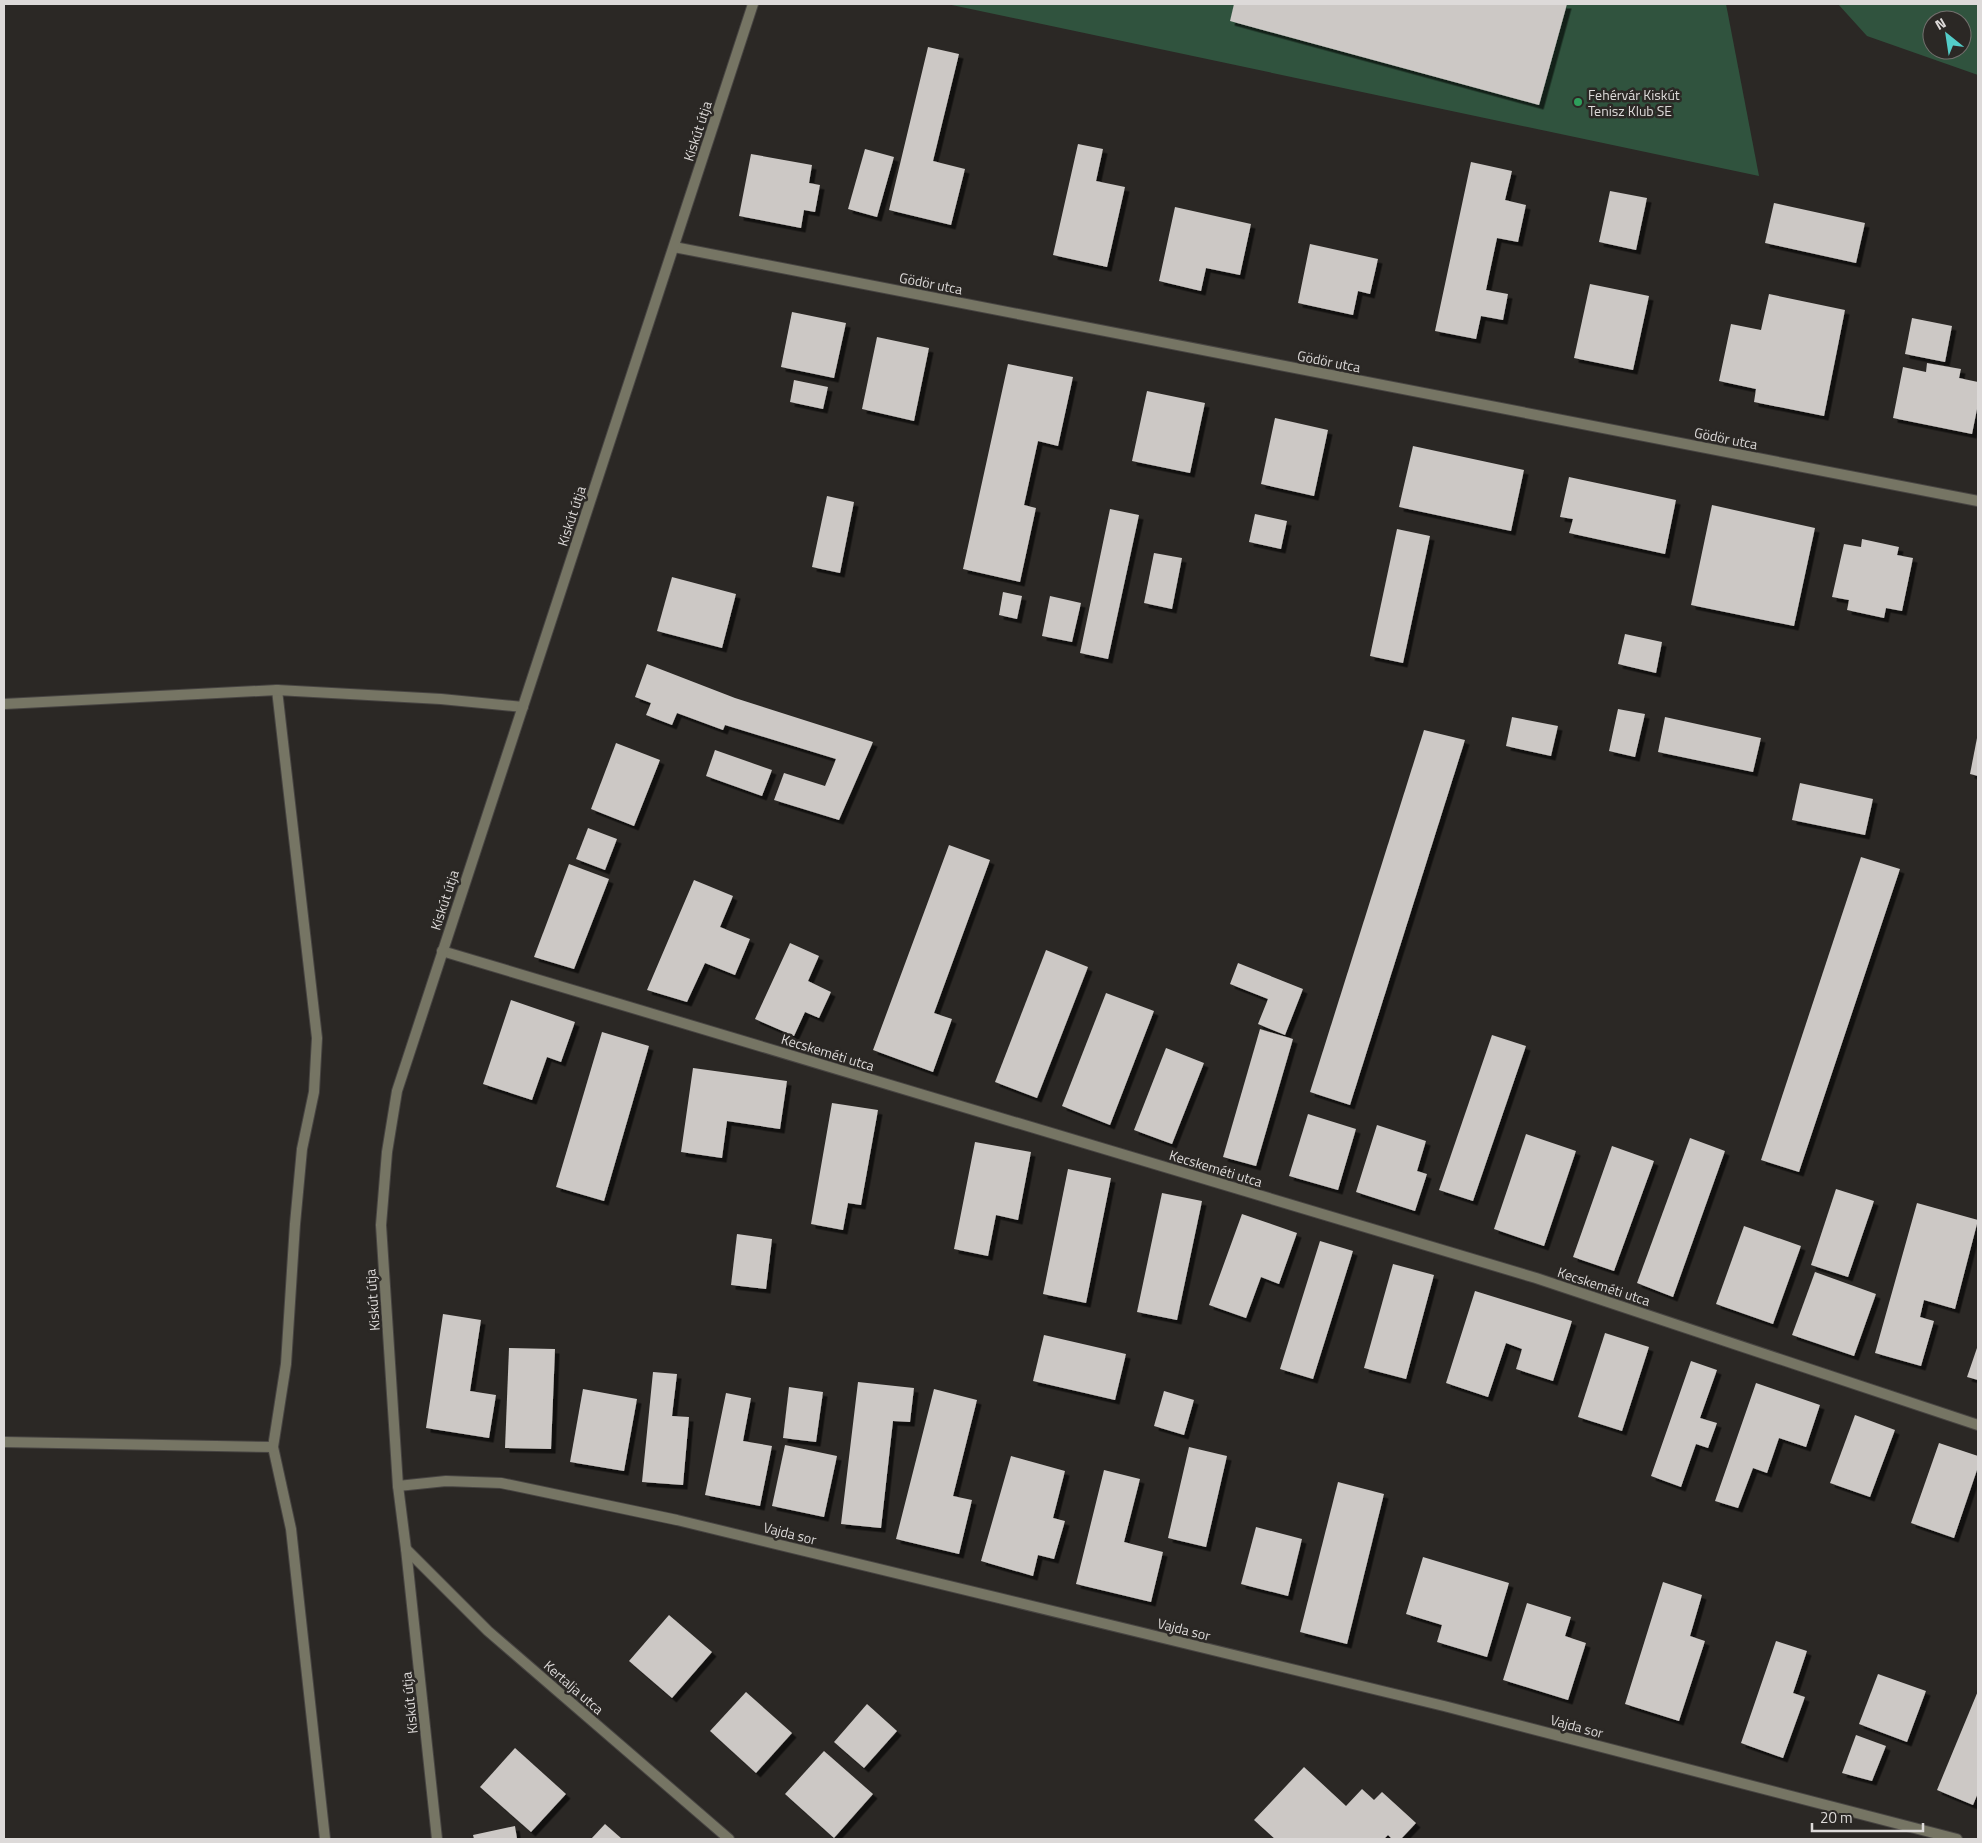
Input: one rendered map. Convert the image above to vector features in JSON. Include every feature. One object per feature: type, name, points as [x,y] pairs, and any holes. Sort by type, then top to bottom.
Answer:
[{"type":"street","name":"Kiskút útja","points":[[437,1839],[398,1486],[382,1225],[386,1170],[397,1091],[753,4]]},
{"type":"street","name":"Gödör utca","points":[[674,247],[1978,501]]},
{"type":"street","points":[[4,704],[277,690],[441,699],[523,708]]},
{"type":"street","points":[[277,690],[317,1038],[314,1092],[302,1149],[286,1364],[274,1447],[291,1529],[326,1839]]},
{"type":"street","name":"Kecskeméti utca","points":[[442,951],[1536,1278],[1978,1424]]},
{"type":"street","points":[[4,1442],[274,1447]]},
{"type":"street","name":"Vajda sor","points":[[398,1486],[446,1482],[501,1483],[677,1520],[1444,1706],[1957,1839]]},
{"type":"street","name":"Kertalja utca","points":[[406,1550],[488,1631],[729,1839]]},
{"type":"green space","name":"Fehérvár Kiskút Tenisz Klub SE","points":[[947,4],[1726,4],[1759,176]]},
{"type":"green space","points":[[1838,4],[1978,4],[1978,75],[1935,60],[1972,60],[1972,10],[1922,10],[1922,55],[1867,36]]},
{"type":"building","points":[[1234,4],[1567,4],[1539,105],[1230,21]]},
{"type":"building","points":[[928,47],[959,54],[933,161],[965,169],[951,225],[889,210]]},
{"type":"building","points":[[1078,144],[1103,149],[1096,181],[1125,187],[1107,267],[1053,255]]},
{"type":"building","points":[[865,149],[894,157],[877,217],[848,209]]},
{"type":"building","points":[[751,154],[812,165],[809,183],[820,185],[815,212],[804,210],[801,228],[739,216]]},
{"type":"building","points":[[1471,162],[1512,171],[1505,200],[1526,205],[1518,242],[1497,238],[1486,290],[1508,294],[1503,320],[1481,316],[1476,339],[1435,331]]},
{"type":"building","points":[[1610,191],[1647,198],[1636,250],[1599,242]]},
{"type":"building","points":[[1774,203],[1865,223],[1856,263],[1765,243]]},
{"type":"building","points":[[1175,207],[1251,224],[1240,275],[1206,268],[1201,291],[1159,281]]},
{"type":"building","points":[[1310,244],[1378,259],[1370,294],[1358,291],[1353,315],[1298,303]]},
{"type":"building","points":[[1590,284],[1649,296],[1633,370],[1574,358]]},
{"type":"building","points":[[1769,294],[1845,310],[1824,416],[1754,402],[1756,389],[1719,381],[1731,324],[1761,330]]},
{"type":"building","points":[[792,312],[846,323],[834,378],[781,367]]},
{"type":"building","points":[[1912,318],[1952,326],[1945,362],[1905,354]]},
{"type":"building","points":[[877,337],[929,348],[914,421],[862,409]]},
{"type":"building","points":[[1927,363],[1961,369],[1959,378],[1978,382],[1978,404],[1972,434],[1893,418],[1903,367],[1926,372]]},
{"type":"building","points":[[1008,364],[1073,377],[1058,446],[1038,441],[1024,505],[1036,508],[1020,582],[963,569]]},
{"type":"building","points":[[794,380],[828,387],[823,409],[790,402]]},
{"type":"building","points":[[1147,391],[1205,403],[1190,473],[1132,461]]},
{"type":"building","points":[[1275,418],[1328,430],[1314,496],[1261,484]]},
{"type":"building","points":[[1413,446],[1524,470],[1511,531],[1399,507]]},
{"type":"building","points":[[1569,477],[1676,500],[1665,554],[1569,533],[1573,519],[1560,517]]},
{"type":"building","points":[[827,496],[854,502],[840,573],[812,567]]},
{"type":"building","points":[[1712,505],[1815,528],[1794,626],[1691,605]]},
{"type":"building","points":[[1110,509],[1139,515],[1108,659],[1080,653]]},
{"type":"building","points":[[1255,514],[1287,521],[1281,549],[1249,542]]},
{"type":"building","points":[[1397,529],[1430,536],[1403,663],[1370,656]]},
{"type":"building","points":[[1862,539],[1899,547],[1897,555],[1913,558],[1902,611],[1886,608],[1884,618],[1847,610],[1849,600],[1832,597],[1844,544],[1861,547]]},
{"type":"building","points":[[1154,553],[1182,558],[1172,609],[1144,603]]},
{"type":"building","points":[[672,577],[736,594],[722,648],[657,631]]},
{"type":"building","points":[[1003,592],[1022,596],[1017,619],[999,615]]},
{"type":"building","points":[[1050,596],[1081,603],[1072,642],[1042,636]]},
{"type":"building","points":[[1625,634],[1662,642],[1656,673],[1618,664]]},
{"type":"building","points":[[647,664],[735,698],[873,742],[839,820],[774,800],[784,773],[825,786],[836,759],[725,725],[723,730],[677,713],[672,725],[646,715],[651,703],[635,697]]},
{"type":"building","points":[[1618,709],[1645,714],[1635,757],[1609,751]]},
{"type":"building","points":[[1512,717],[1558,726],[1551,756],[1506,746]]},
{"type":"building","points":[[1665,717],[1761,738],[1753,772],[1658,752]]},
{"type":"building","points":[[1424,730],[1465,740],[1350,1105],[1310,1092]]},
{"type":"building","points":[[1978,738],[1978,776],[1970,774]]},
{"type":"building","points":[[616,743],[660,760],[634,826],[591,809]]},
{"type":"building","points":[[715,750],[772,770],[762,796],[706,776]]},
{"type":"building","points":[[1800,783],[1873,799],[1865,835],[1792,820]]},
{"type":"building","points":[[588,828],[617,839],[605,870],[576,859]]},
{"type":"building","points":[[949,845],[990,860],[934,1013],[952,1019],[933,1072],[873,1050]]},
{"type":"building","points":[[1861,857],[1900,869],[1799,1172],[1761,1160]]},
{"type":"building","points":[[569,864],[609,879],[574,969],[534,957]]},
{"type":"building","points":[[694,880],[733,896],[720,927],[750,939],[735,975],[705,963],[687,1002],[647,990]]},
{"type":"building","points":[[790,943],[819,956],[808,981],[831,992],[819,1018],[805,1012],[794,1036],[755,1019]]},
{"type":"building","points":[[1046,950],[1088,967],[1037,1098],[995,1082]]},
{"type":"building","points":[[1238,963],[1303,989],[1285,1035],[1258,1024],[1268,999],[1230,984]]},
{"type":"building","points":[[1106,993],[1154,1011],[1110,1125],[1062,1106]]},
{"type":"building","points":[[511,1000],[575,1022],[561,1062],[547,1057],[532,1100],[483,1084]]},
{"type":"building","points":[[1260,1029],[1293,1039],[1256,1166],[1223,1157]]},
{"type":"building","points":[[602,1032],[649,1046],[604,1201],[556,1187]]},
{"type":"building","points":[[1492,1035],[1526,1046],[1473,1201],[1439,1190]]},
{"type":"building","points":[[1166,1048],[1204,1063],[1172,1144],[1134,1130]]},
{"type":"building","points":[[693,1068],[787,1081],[780,1129],[727,1121],[722,1158],[681,1152]]},
{"type":"building","points":[[832,1103],[878,1110],[861,1205],[848,1203],[843,1230],[811,1224]]},
{"type":"building","points":[[1308,1114],[1356,1129],[1338,1190],[1289,1176]]},
{"type":"building","points":[[1377,1125],[1426,1141],[1417,1171],[1427,1174],[1415,1211],[1356,1192]]},
{"type":"building","points":[[1526,1134],[1576,1151],[1544,1246],[1494,1229]]},
{"type":"building","points":[[1690,1138],[1725,1151],[1673,1297],[1637,1283]]},
{"type":"building","points":[[975,1142],[1031,1152],[1018,1220],[996,1215],[988,1256],[954,1249]]},
{"type":"building","points":[[1612,1146],[1654,1161],[1614,1271],[1573,1257]]},
{"type":"building","points":[[1068,1169],[1111,1178],[1086,1303],[1043,1294]]},
{"type":"building","points":[[1836,1189],[1874,1201],[1848,1277],[1811,1265]]},
{"type":"building","points":[[1162,1193],[1202,1201],[1177,1320],[1137,1312]]},
{"type":"building","points":[[1917,1203],[1978,1220],[1955,1309],[1924,1300],[1920,1317],[1934,1321],[1921,1366],[1875,1353]]},
{"type":"building","points":[[1242,1214],[1297,1233],[1279,1284],[1261,1277],[1246,1318],[1209,1305]]},
{"type":"building","points":[[1744,1226],[1801,1246],[1773,1324],[1716,1304]]},
{"type":"building","points":[[737,1234],[772,1239],[766,1289],[731,1285]]},
{"type":"building","points":[[1320,1241],[1353,1251],[1313,1379],[1280,1369]]},
{"type":"building","points":[[1393,1264],[1434,1275],[1406,1379],[1364,1368]]},
{"type":"building","points":[[1815,1272],[1876,1294],[1854,1356],[1792,1335]]},
{"type":"building","points":[[1475,1291],[1572,1321],[1553,1381],[1516,1369],[1522,1349],[1506,1343],[1488,1397],[1446,1383]]},
{"type":"building","points":[[443,1314],[481,1320],[470,1391],[496,1395],[489,1438],[426,1428]]},
{"type":"building","points":[[1605,1333],[1649,1347],[1622,1431],[1578,1417]]},
{"type":"building","points":[[1044,1335],[1126,1354],[1115,1400],[1033,1381]]},
{"type":"building","points":[[1978,1345],[1978,1380],[1967,1377]]},
{"type":"building","points":[[509,1348],[555,1349],[551,1449],[505,1448]]},
{"type":"building","points":[[1691,1361],[1717,1370],[1700,1418],[1717,1423],[1708,1448],[1696,1444],[1681,1487],[1651,1476]]},
{"type":"building","points":[[653,1372],[677,1374],[672,1416],[689,1417],[683,1485],[642,1482]]},
{"type":"building","points":[[858,1382],[914,1388],[910,1422],[893,1421],[881,1528],[841,1524]]},
{"type":"building","points":[[1756,1383],[1820,1405],[1806,1447],[1779,1438],[1767,1473],[1753,1468],[1738,1508],[1715,1501]]},
{"type":"building","points":[[789,1387],[823,1392],[816,1442],[783,1438]]},
{"type":"building","points":[[583,1389],[637,1399],[624,1471],[570,1462]]},
{"type":"building","points":[[934,1389],[977,1400],[953,1496],[972,1500],[959,1554],[896,1539]]},
{"type":"building","points":[[1164,1391],[1194,1400],[1184,1435],[1154,1426]]},
{"type":"building","points":[[726,1393],[751,1398],[743,1441],[772,1446],[760,1506],[705,1495]]},
{"type":"building","points":[[1855,1415],[1895,1430],[1870,1497],[1830,1483]]},
{"type":"building","points":[[1939,1443],[1978,1456],[1978,1467],[1954,1538],[1911,1523]]},
{"type":"building","points":[[785,1445],[837,1456],[824,1517],[772,1506]]},
{"type":"building","points":[[1189,1447],[1227,1456],[1206,1547],[1168,1538]]},
{"type":"building","points":[[1011,1456],[1065,1471],[1053,1518],[1065,1521],[1054,1559],[1038,1555],[1033,1576],[981,1561]]},
{"type":"building","points":[[1104,1470],[1140,1479],[1124,1542],[1163,1552],[1151,1602],[1076,1584]]},
{"type":"building","points":[[1338,1482],[1384,1494],[1347,1644],[1300,1632]]},
{"type":"building","points":[[1256,1527],[1302,1539],[1288,1596],[1241,1584]]},
{"type":"building","points":[[1423,1557],[1509,1583],[1487,1657],[1437,1642],[1442,1625],[1406,1614]]},
{"type":"building","points":[[1663,1582],[1702,1595],[1690,1636],[1705,1641],[1679,1721],[1625,1704]]},
{"type":"building","points":[[1527,1603],[1571,1617],[1565,1636],[1586,1643],[1568,1700],[1503,1680]]},
{"type":"building","points":[[669,1615],[712,1652],[672,1698],[629,1661]]},
{"type":"building","points":[[1776,1641],[1807,1651],[1793,1693],[1805,1697],[1783,1758],[1741,1743]]},
{"type":"building","points":[[1878,1674],[1926,1691],[1907,1742],[1859,1724]]},
{"type":"building","points":[[1978,1691],[1978,1793],[1973,1805],[1937,1790]]},
{"type":"building","points":[[746,1692],[792,1733],[756,1773],[710,1731]]},
{"type":"building","points":[[867,1704],[897,1731],[864,1768],[834,1742]]},
{"type":"building","points":[[1856,1735],[1886,1746],[1872,1781],[1842,1773]]},
{"type":"building","points":[[515,1748],[566,1794],[531,1832],[480,1787]]},
{"type":"building","points":[[824,1751],[873,1794],[834,1838],[785,1794]]},
{"type":"building","points":[[1304,1767],[1346,1806],[1362,1789],[1374,1800],[1382,1792],[1416,1823],[1401,1839],[1392,1839],[1388,1835],[1384,1839],[1275,1839],[1254,1820]]},
{"type":"building","points":[[605,1824],[622,1839],[591,1839]]},
{"type":"building","points":[[515,1826],[517,1839],[474,1839],[473,1835]]},
{"type":"place","name":"Fehérvár Kiskút Tenisz Klub SE","points":[[1578,102]]}]
